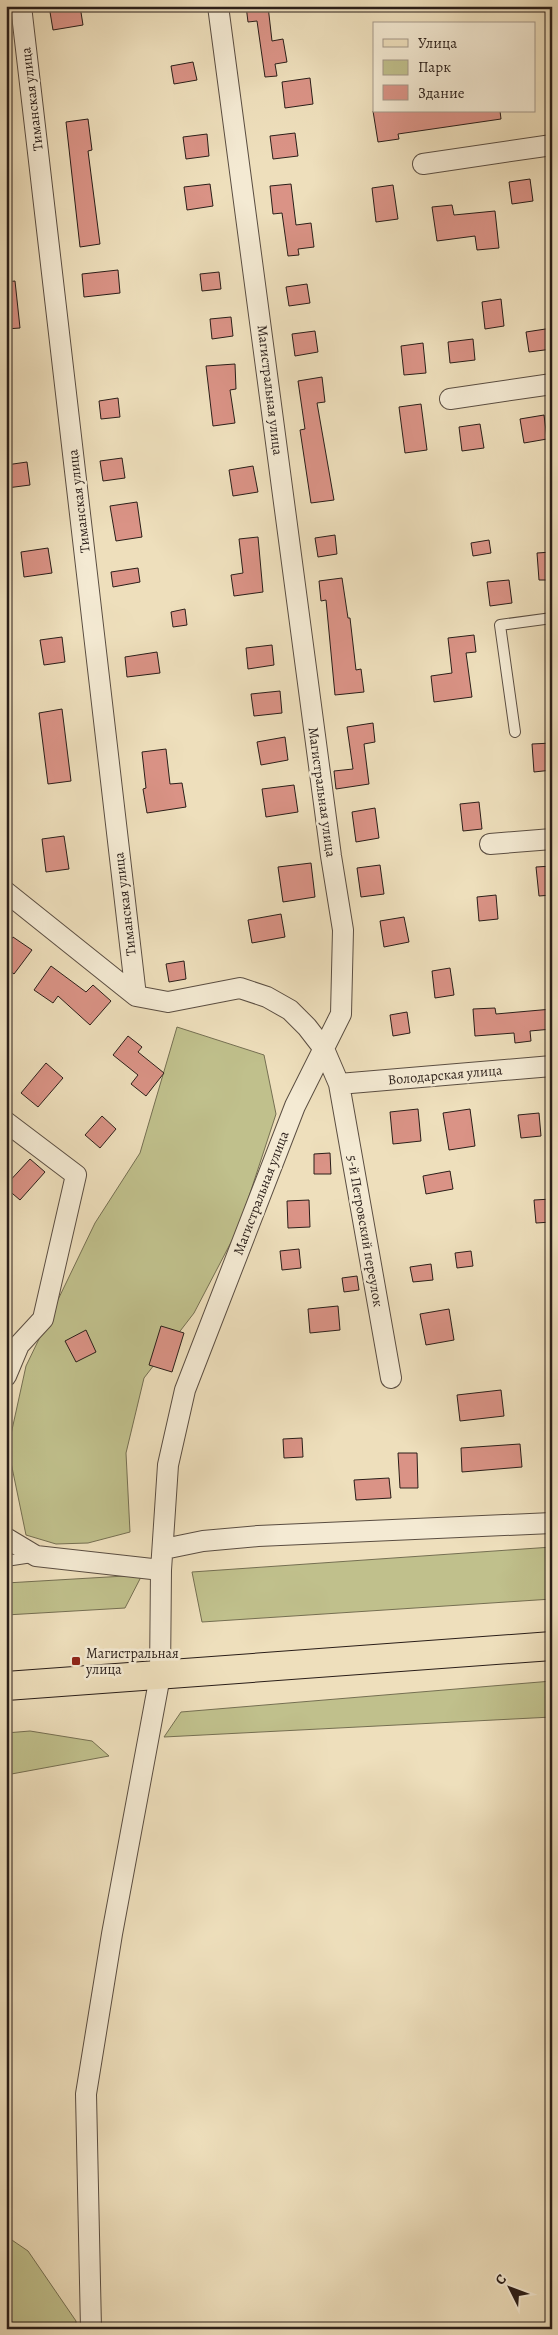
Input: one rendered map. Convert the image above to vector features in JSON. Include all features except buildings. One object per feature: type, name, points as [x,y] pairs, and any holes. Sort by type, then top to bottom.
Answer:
[{"type":"main road","points":[[6,1686],[552,1646]]},
{"type":"street","name":"Тиманская улица","points":[[21,6],[136,996]]},
{"type":"street","name":"Магистральная улица","points":[[91,2329],[86,2094],[112,1934],[160,1676],[161,1570],[164,1549],[168,1465],[184,1390],[295,1106],[341,1014],[343,930],[329,846],[218,6]]},
{"type":"street","points":[[423,164],[552,145]]},
{"type":"street","points":[[450,399],[552,384]]},
{"type":"street","points":[[490,844],[552,839]]},
{"type":"street","points":[[6,892],[136,996]]},
{"type":"street","name":"5-й Петровский переулок","points":[[136,996],[168,1002],[240,988],[267,997],[290,1010],[324,1050],[339,1084],[391,1378]]},
{"type":"street","name":"Володарская улица","points":[[339,1084],[552,1066]]},
{"type":"street","points":[[6,1122],[76,1175],[44,1319],[12,1341],[6,1376]]},
{"type":"street","points":[[164,1549],[203,1541],[258,1536],[552,1523]]},
{"type":"street","points":[[6,1538],[36,1556],[161,1570]]},
{"type":"lane","points":[[515,732],[500,625],[552,618]]},
{"type":"lane","points":[[6,1561],[36,1556]]},
{"type":"green space","points":[[177,1027],[264,1055],[276,1114],[239,1227],[194,1313],[144,1378],[126,1453],[130,1532],[88,1543],[56,1544],[26,1535],[8,1448],[26,1366],[95,1223],[140,1153]]},
{"type":"green space","points":[[552,1547],[552,1599],[202,1622],[192,1572]]},
{"type":"green space","points":[[142,1575],[125,1608],[6,1615],[6,1583]]},
{"type":"green space","points":[[552,1681],[552,1717],[164,1737],[181,1712]]},
{"type":"green space","points":[[30,1731],[92,1741],[109,1756],[6,1775],[6,1733]]},
{"type":"green space","points":[[6,2236],[28,2251],[76,2321],[76,2329],[6,2329]]},
{"type":"place","name":"Магистральная улица","points":[[76,1661]]}]
